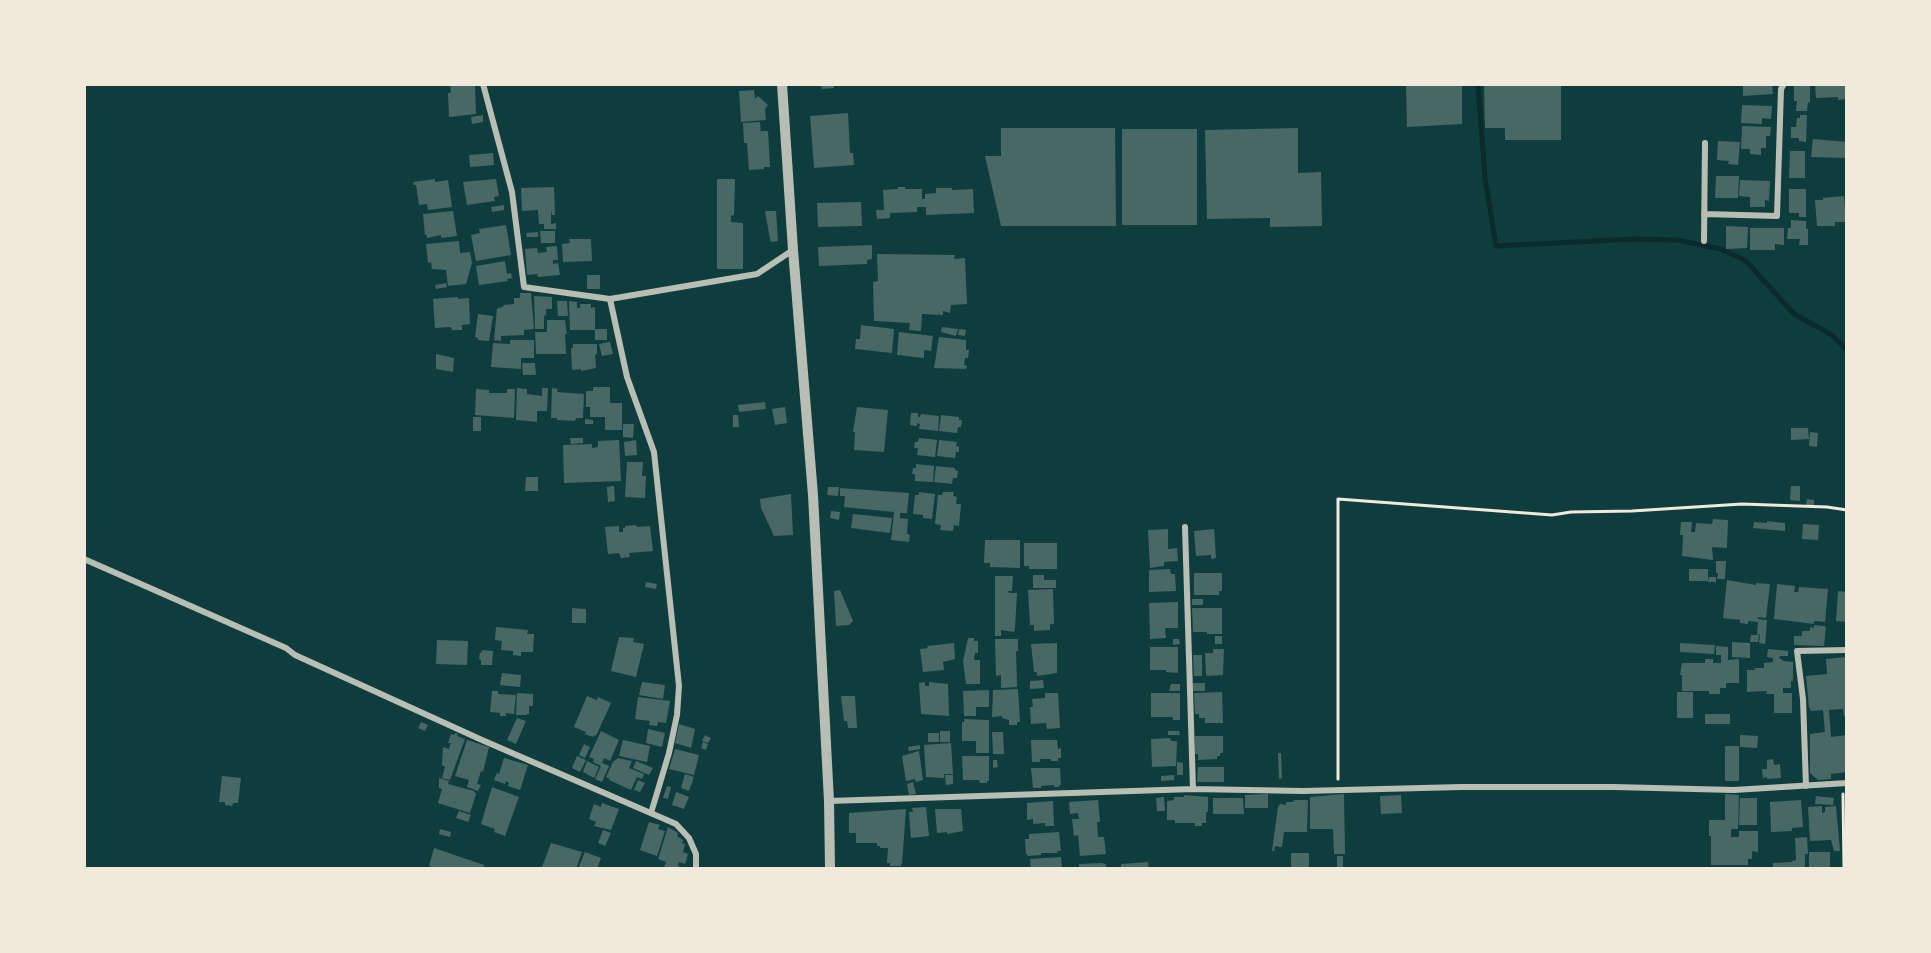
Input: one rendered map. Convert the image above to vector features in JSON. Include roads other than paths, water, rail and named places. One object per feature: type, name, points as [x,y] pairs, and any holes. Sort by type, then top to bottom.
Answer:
[{"type":"street","points":[[483,84],[512,192],[524,287],[610,299],[757,274],[793,250]]},
{"type":"street","points":[[782,84],[813,495],[829,801],[830,869]]},
{"type":"street","points":[[1704,214],[1777,216],[1781,89],[1784,84]]},
{"type":"street","points":[[1704,241],[1705,143]]},
{"type":"street","points":[[610,299],[627,377],[654,452],[679,686],[677,715],[669,753],[651,813]]},
{"type":"street","points":[[1185,527],[1193,789]]},
{"type":"street","points":[[84,559],[286,648],[295,655],[482,740],[676,824],[689,838],[696,854],[696,869]]},
{"type":"street","points":[[1806,786],[1803,699],[1797,651],[1847,650]]},
{"type":"street","points":[[829,801],[1193,789],[1602,787],[1734,790],[1768,786],[1845,783]]},
{"type":"waterway","points":[[1478,84],[1485,178],[1496,246],[1635,239],[1676,240],[1721,249],[1745,260],[1794,314],[1832,335],[1847,350]]}]
